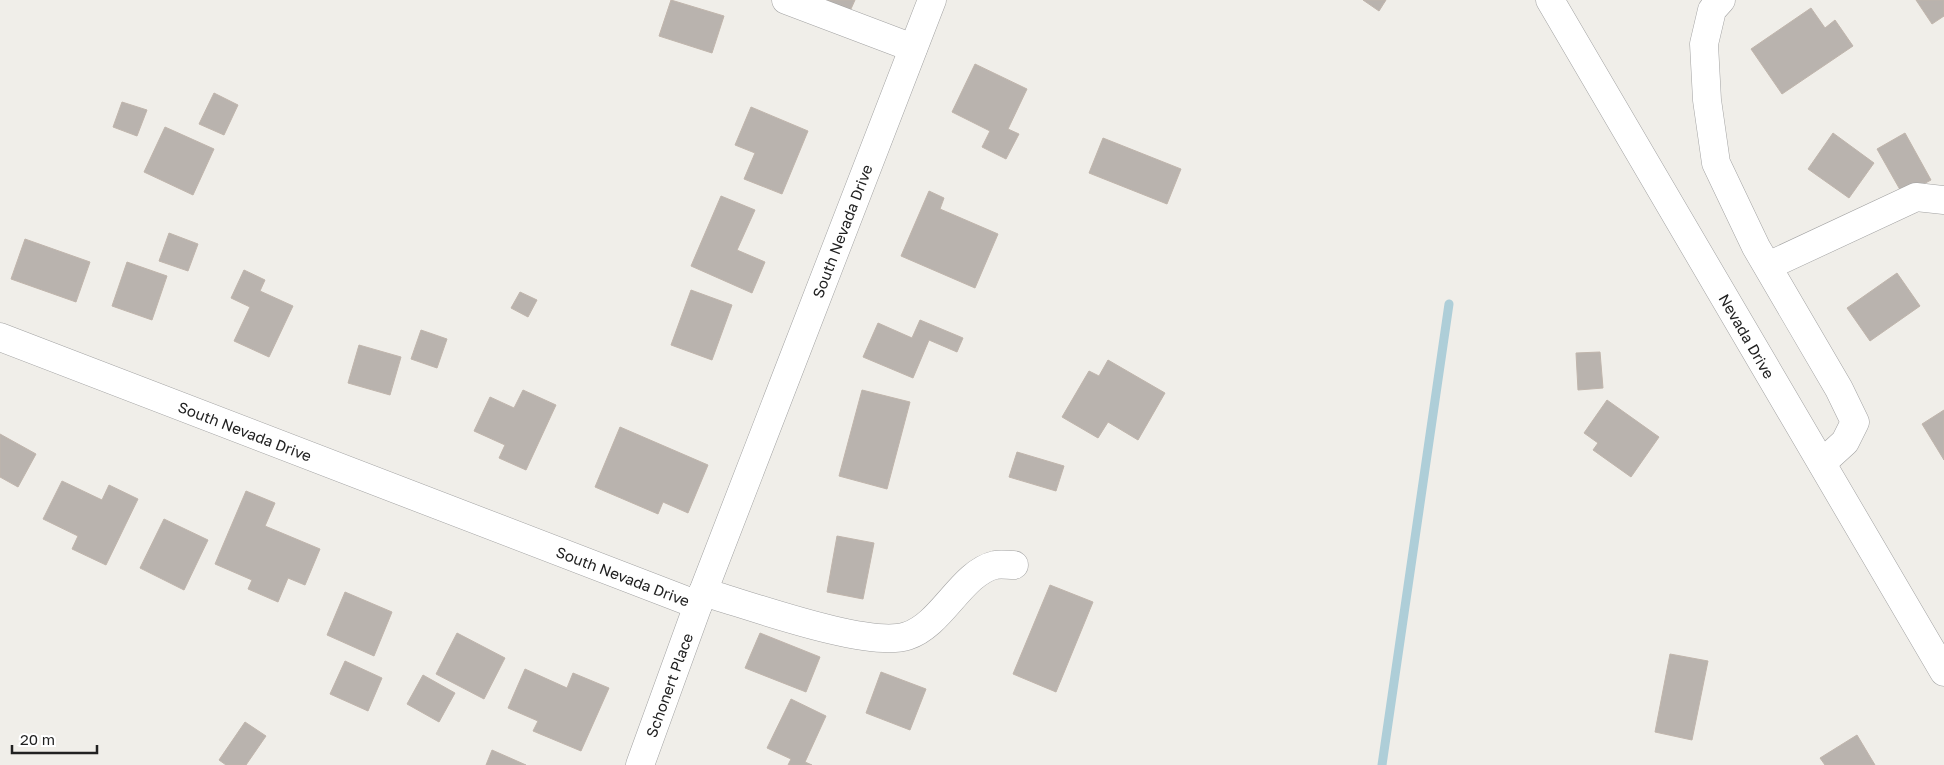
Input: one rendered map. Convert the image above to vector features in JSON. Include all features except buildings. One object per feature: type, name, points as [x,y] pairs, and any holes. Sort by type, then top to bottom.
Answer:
[{"type":"street","points":[[786,0],[913,48]]},
{"type":"street","name":"South Nevada Drive","points":[[0,337],[700,598],[932,0]]},
{"type":"street","name":"Nevada Drive","points":[[1550,0],[1822,463],[1935,636],[1944,672]]},
{"type":"street","points":[[1721,0],[1712,10],[1704,44],[1706,100],[1716,163],[1768,266],[1839,389],[1855,422],[1845,442],[1822,463]]},
{"type":"street","points":[[1768,266],[1916,197],[1944,200]]},
{"type":"street","points":[[700,598],[843,633],[889,640],[908,636],[930,623],[962,588],[981,573],[995,565],[1014,565]]},
{"type":"street","name":"Schonert Place","points":[[640,765],[700,598]]},
{"type":"waterway","points":[[1382,765],[1449,304]]}]
